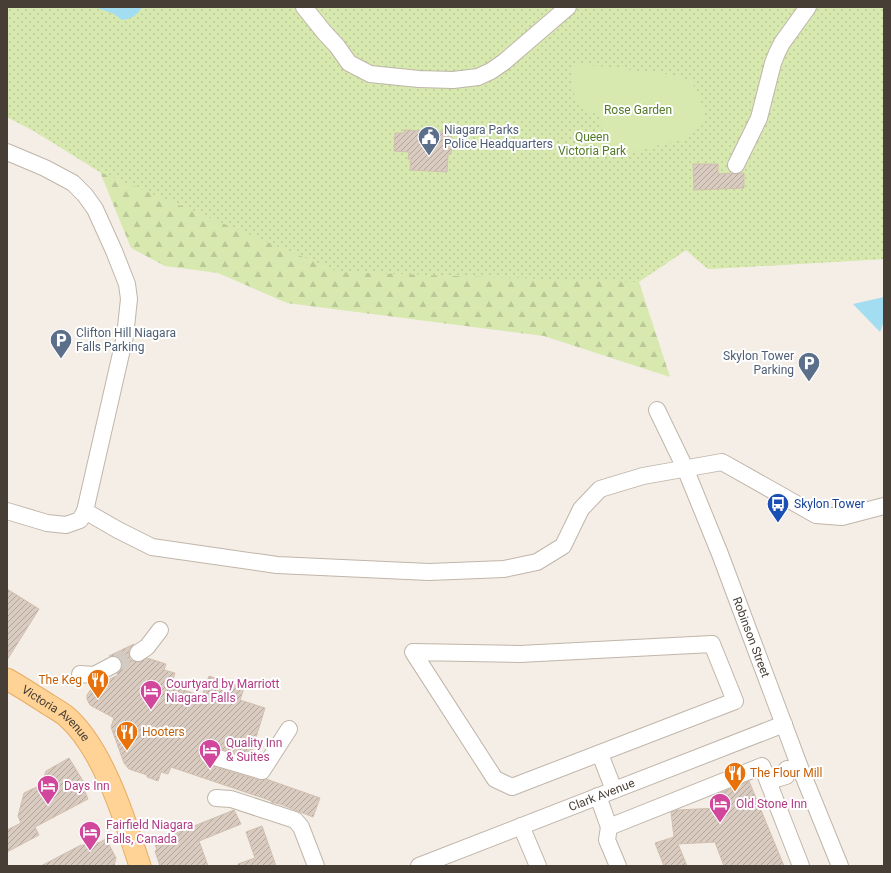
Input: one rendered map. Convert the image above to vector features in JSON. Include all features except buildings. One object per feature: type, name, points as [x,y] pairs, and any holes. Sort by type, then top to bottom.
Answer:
[{"type":"main road","name":"Victoria Avenue","points":[[7,679],[66,716],[79,729],[96,756],[124,815],[140,866]]},
{"type":"street","points":[[304,7],[337,46],[349,63],[370,74],[419,79],[453,80],[468,79],[490,72],[568,7]]},
{"type":"street","points":[[736,165],[759,118],[777,53],[782,43],[808,7]]},
{"type":"street","points":[[7,152],[45,168],[73,183],[85,195],[96,209],[114,251],[127,284],[129,299],[125,336],[85,511],[80,520],[66,525],[47,523],[7,511]]},
{"type":"street","name":"Robinson Street","points":[[657,410],[684,468],[720,554],[784,724],[793,767],[840,866]]},
{"type":"street","points":[[85,511],[152,547],[277,565],[429,572],[504,569],[537,562],[563,546],[581,509],[600,490],[643,476],[722,462],[816,515],[842,517],[884,506]]},
{"type":"street","points":[[138,653],[147,647],[160,630]]},
{"type":"street","points":[[712,644],[735,701],[605,752],[512,787],[495,779],[413,652],[520,654],[712,644]]},
{"type":"street","points":[[80,674],[94,675],[113,666]]},
{"type":"street","name":"Clark Avenue","points":[[419,866],[784,724]]},
{"type":"street","points":[[208,755],[262,771],[289,729]]},
{"type":"street","points":[[605,752],[620,788]]},
{"type":"street","points":[[768,776],[771,768],[782,765],[793,767]]},
{"type":"street","points":[[609,827],[762,766],[768,776],[802,866]]},
{"type":"street","points":[[598,796],[609,827],[607,840],[618,866]]},
{"type":"street","points":[[216,798],[231,799],[295,820],[301,827],[316,866]]},
{"type":"street","points":[[517,828],[527,866]]},
{"type":"street","points":[[517,828],[538,866]]},
{"type":"green space","name":"Queen Victoria Park","points":[[7,7],[884,7],[884,259],[708,269],[686,250],[638,282],[339,272],[100,172],[34,131],[7,117]]},
{"type":"green space","points":[[7,37],[884,259],[708,269],[686,250],[639,282],[670,377],[544,336],[287,303],[218,273],[165,266],[131,248],[100,172],[34,131],[7,117]]},
{"type":"green space","name":"Rose Garden","points":[[572,63],[673,75],[691,81],[699,95],[704,114],[701,127],[683,139],[633,152],[603,155],[602,124],[599,115],[584,110],[571,89]]},
{"type":"water","points":[[95,7],[142,7],[134,16],[122,20],[114,14]]},
{"type":"water","points":[[884,297],[884,321],[880,332],[853,304]]},
{"type":"tunnel","points":[[113,665],[138,653]]},
{"type":"place","name":"Niagara Parks Police Headquarters","points":[[429,156]]},
{"type":"place","name":"Clifton Hill Niagara Falls Parking","points":[[61,360]]},
{"type":"place","name":"Skylon Tower Parking","points":[[809,382]]},
{"type":"place","name":"Skylon Tower","points":[[778,524]]},
{"type":"place","name":"The Keg","points":[[98,700]]},
{"type":"place","name":"Courtyard by Marriott Niagara Falls","points":[[151,710]]},
{"type":"place","name":"Hooters","points":[[127,752]]},
{"type":"place","name":"Quality Inn & Suites","points":[[210,770]]},
{"type":"place","name":"The Flour Mill","points":[[735,792]]},
{"type":"place","name":"Days Inn","points":[[48,806]]},
{"type":"place","name":"Old Stone Inn","points":[[720,824]]},
{"type":"place","name":"Fairfield Niagara Falls, Canada","points":[[90,852]]}]
